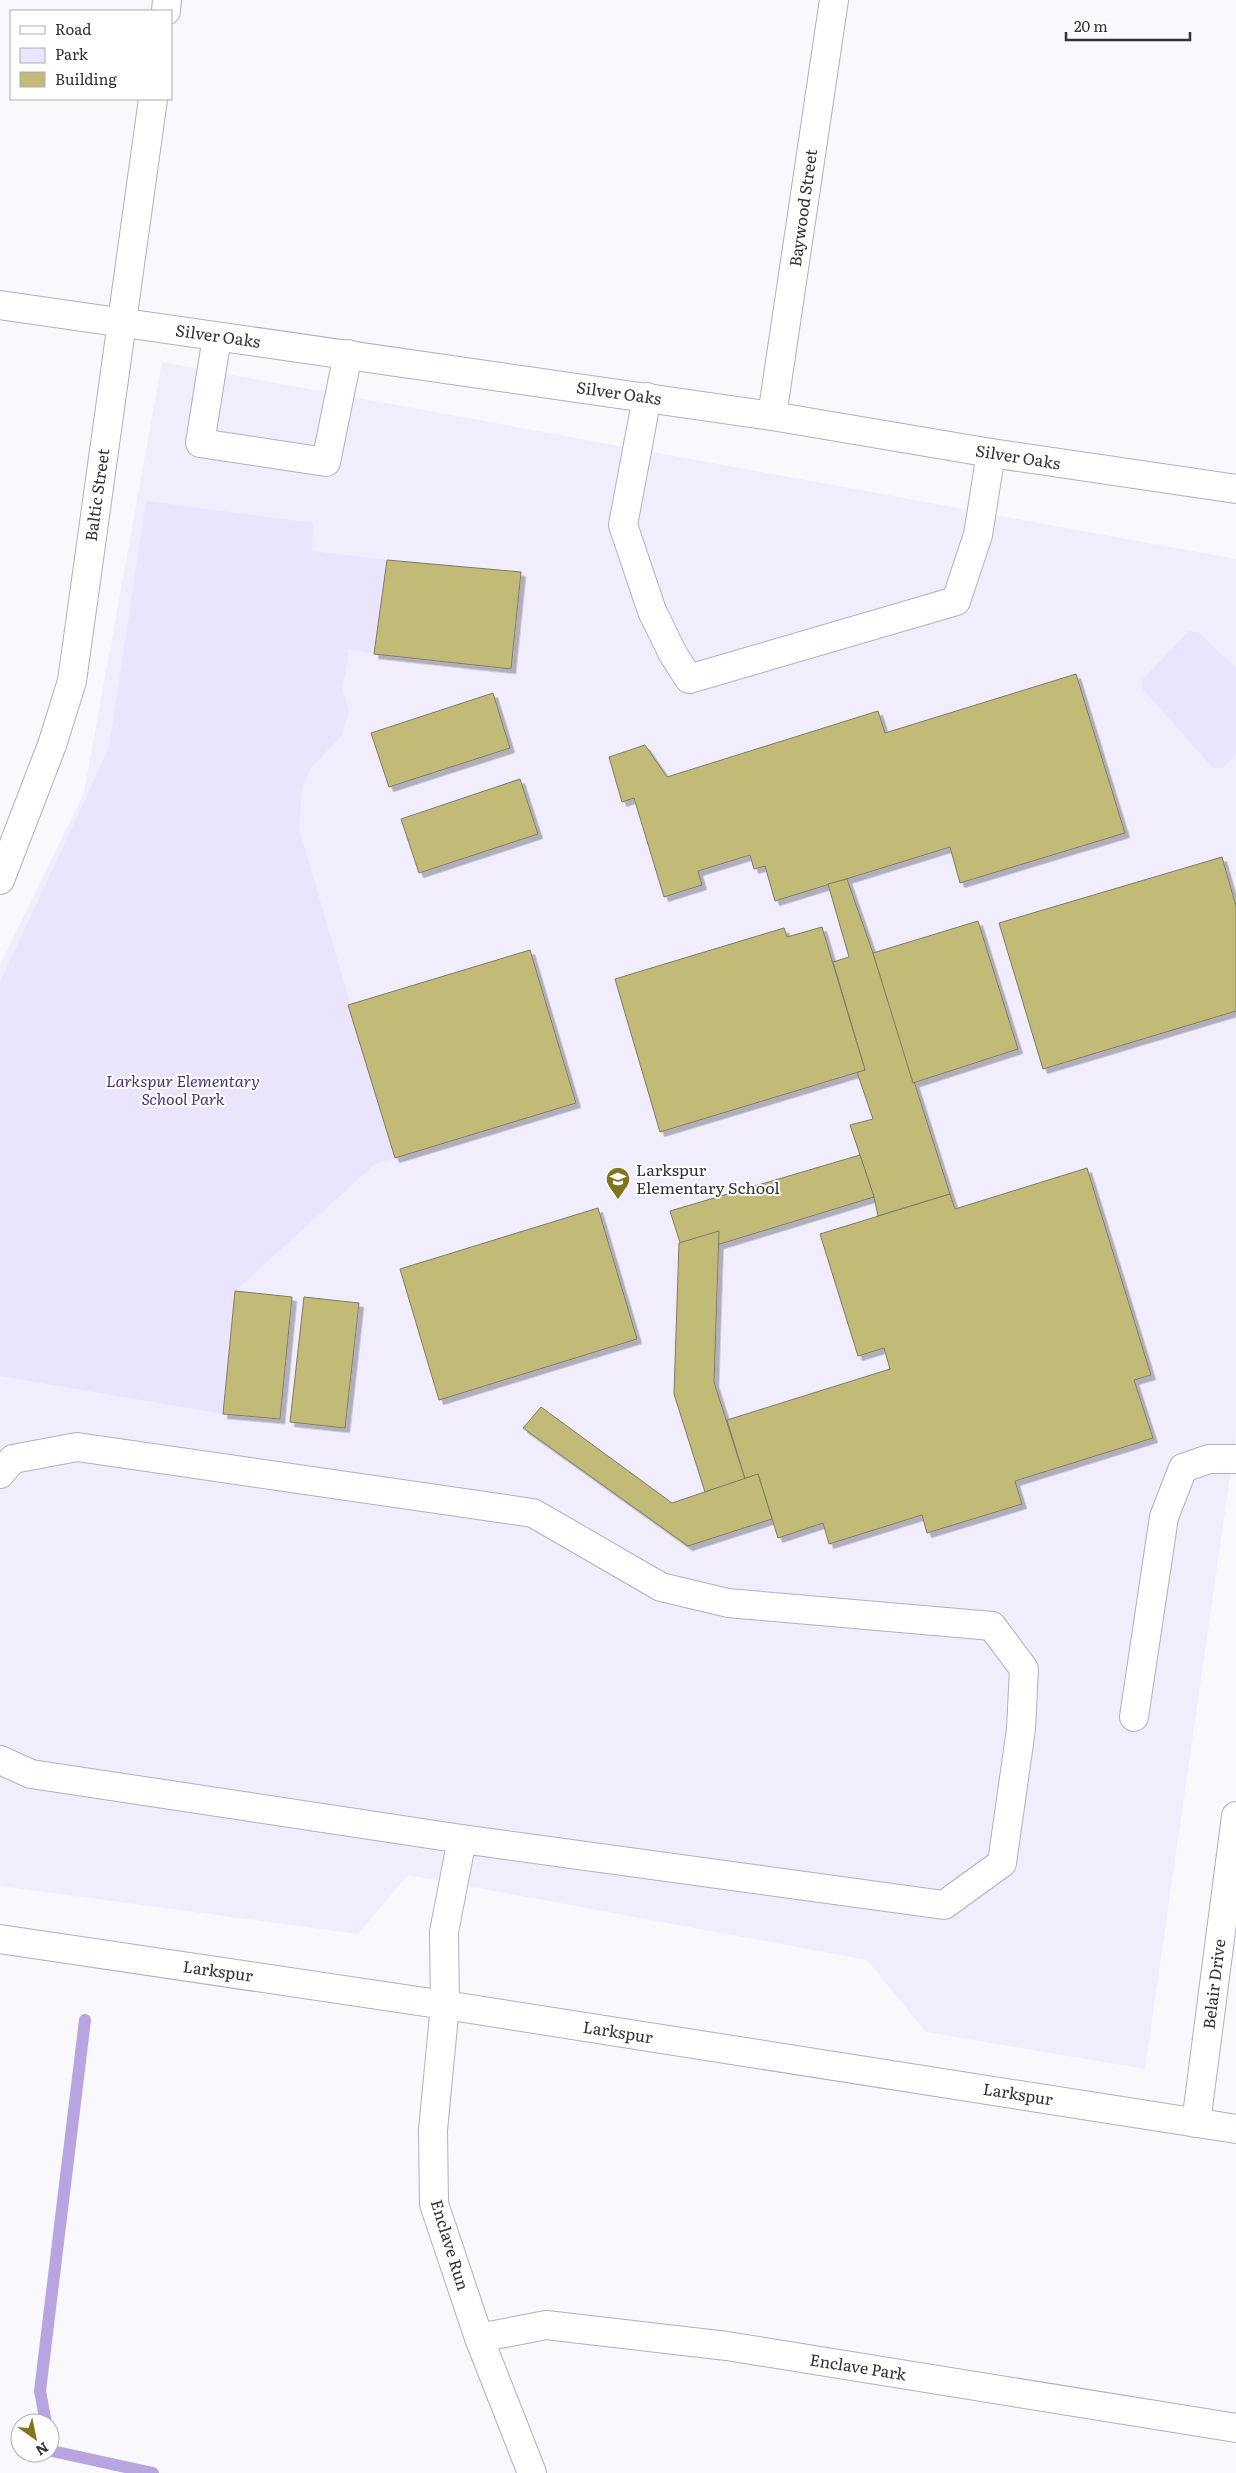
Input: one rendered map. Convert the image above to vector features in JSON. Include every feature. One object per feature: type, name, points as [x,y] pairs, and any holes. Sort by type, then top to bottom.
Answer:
[{"type":"street","name":"Baywood Street","points":[[772,416],[834,0]]},
{"type":"street","name":"Baltic Street","points":[[0,880],[52,746],[72,680],[120,321],[153,100]]},
{"type":"street","name":"Silver Oaks","points":[[0,305],[647,397],[991,453],[1236,489]]},
{"type":"street","points":[[217,337],[200,443],[326,462],[348,354]]},
{"type":"street","points":[[647,397],[623,525],[652,610],[673,654],[690,679],[956,601],[978,535],[991,453]]},
{"type":"street","points":[[0,1474],[13,1459],[77,1447],[532,1513],[661,1587],[728,1603],[992,1626],[1024,1669],[1021,1728],[1002,1864],[944,1905],[462,1839],[31,1774],[0,1760]]},
{"type":"street","points":[[1134,1717],[1164,1517],[1183,1468],[1209,1459],[1236,1460]]},
{"type":"street","name":"Belair Drive","points":[[1196,2123],[1234,1848],[1236,1816]]},
{"type":"street","name":"Enclave Run","points":[[462,1839],[444,1932],[445,2005],[433,2130],[434,2204],[479,2338],[532,2473]]},
{"type":"street","name":"Larkspur","points":[[0,1939],[445,2005],[1236,2129]]},
{"type":"street","name":"Enclave Park","points":[[479,2338],[546,2325],[727,2346],[1236,2428]]},
{"type":"shaded area","name":"Larkspur Elementary School","points":[[162,362],[1236,559],[1236,1434],[1145,2069],[926,2032],[867,1960],[408,1875],[358,1934],[0,1886],[0,965],[84,793]]},
{"type":"green space","name":"Larkspur Elementary School Park","points":[[146,501],[313,523],[312,551],[387,560],[374,654],[349,649],[342,690],[349,710],[342,735],[311,768],[302,788],[299,828],[395,1158],[375,1164],[235,1291],[223,1414],[0,1376],[0,982],[109,748]]},
{"type":"green space","points":[[1189,631],[1198,632],[1236,668],[1236,754],[1223,768],[1213,768],[1142,688],[1142,680]]},
{"type":"building","points":[[387,560],[521,572],[511,669],[374,654]]},
{"type":"building","points":[[1076,674],[1125,833],[960,883],[950,847],[775,901],[765,866],[754,869],[750,855],[698,871],[702,885],[664,897],[634,798],[622,802],[609,757],[645,745],[667,777],[878,711],[885,733]]},
{"type":"building","points":[[493,693],[510,748],[389,787],[371,733]]},
{"type":"building","points":[[520,779],[538,834],[419,873],[401,819]]},
{"type":"building","points":[[1222,857],[1236,906],[1236,1011],[1043,1069],[999,923]]},
{"type":"building","points":[[847,879],[873,953],[950,1194],[878,1216],[874,1197],[850,1125],[873,1119],[857,1072],[865,1070],[833,962],[849,957],[828,884]]},
{"type":"building","points":[[978,921],[1018,1049],[913,1083],[873,953]]},
{"type":"building","points":[[822,927],[865,1070],[660,1132],[615,979],[784,928],[787,937]]},
{"type":"building","points":[[530,950],[576,1103],[395,1158],[348,1005]]},
{"type":"building","points":[[860,1155],[874,1197],[684,1255],[670,1211]]},
{"type":"building","points":[[1087,1168],[1151,1375],[1134,1380],[1153,1438],[1015,1481],[1022,1504],[927,1533],[922,1515],[829,1544],[823,1523],[778,1538],[758,1474],[745,1479],[727,1420],[890,1369],[884,1348],[858,1356],[820,1234],[950,1194],[955,1209]]},
{"type":"building","points":[[598,1208],[637,1339],[439,1400],[400,1269]]},
{"type":"building","points":[[719,1231],[714,1382],[745,1479],[705,1492],[674,1394],[679,1243]]},
{"type":"building","points":[[235,1291],[292,1297],[280,1419],[223,1414]]},
{"type":"building","points":[[304,1297],[359,1303],[345,1428],[290,1422]]},
{"type":"building","points":[[541,1407],[672,1503],[758,1474],[772,1519],[688,1546],[523,1428]]},
{"type":"waterway","points":[[44,2413],[40,2391],[85,2020]]},
{"type":"waterway","points":[[60,2453],[153,2473]]},
{"type":"place","name":"Larkspur Elementary School","points":[[618,1200]]}]
